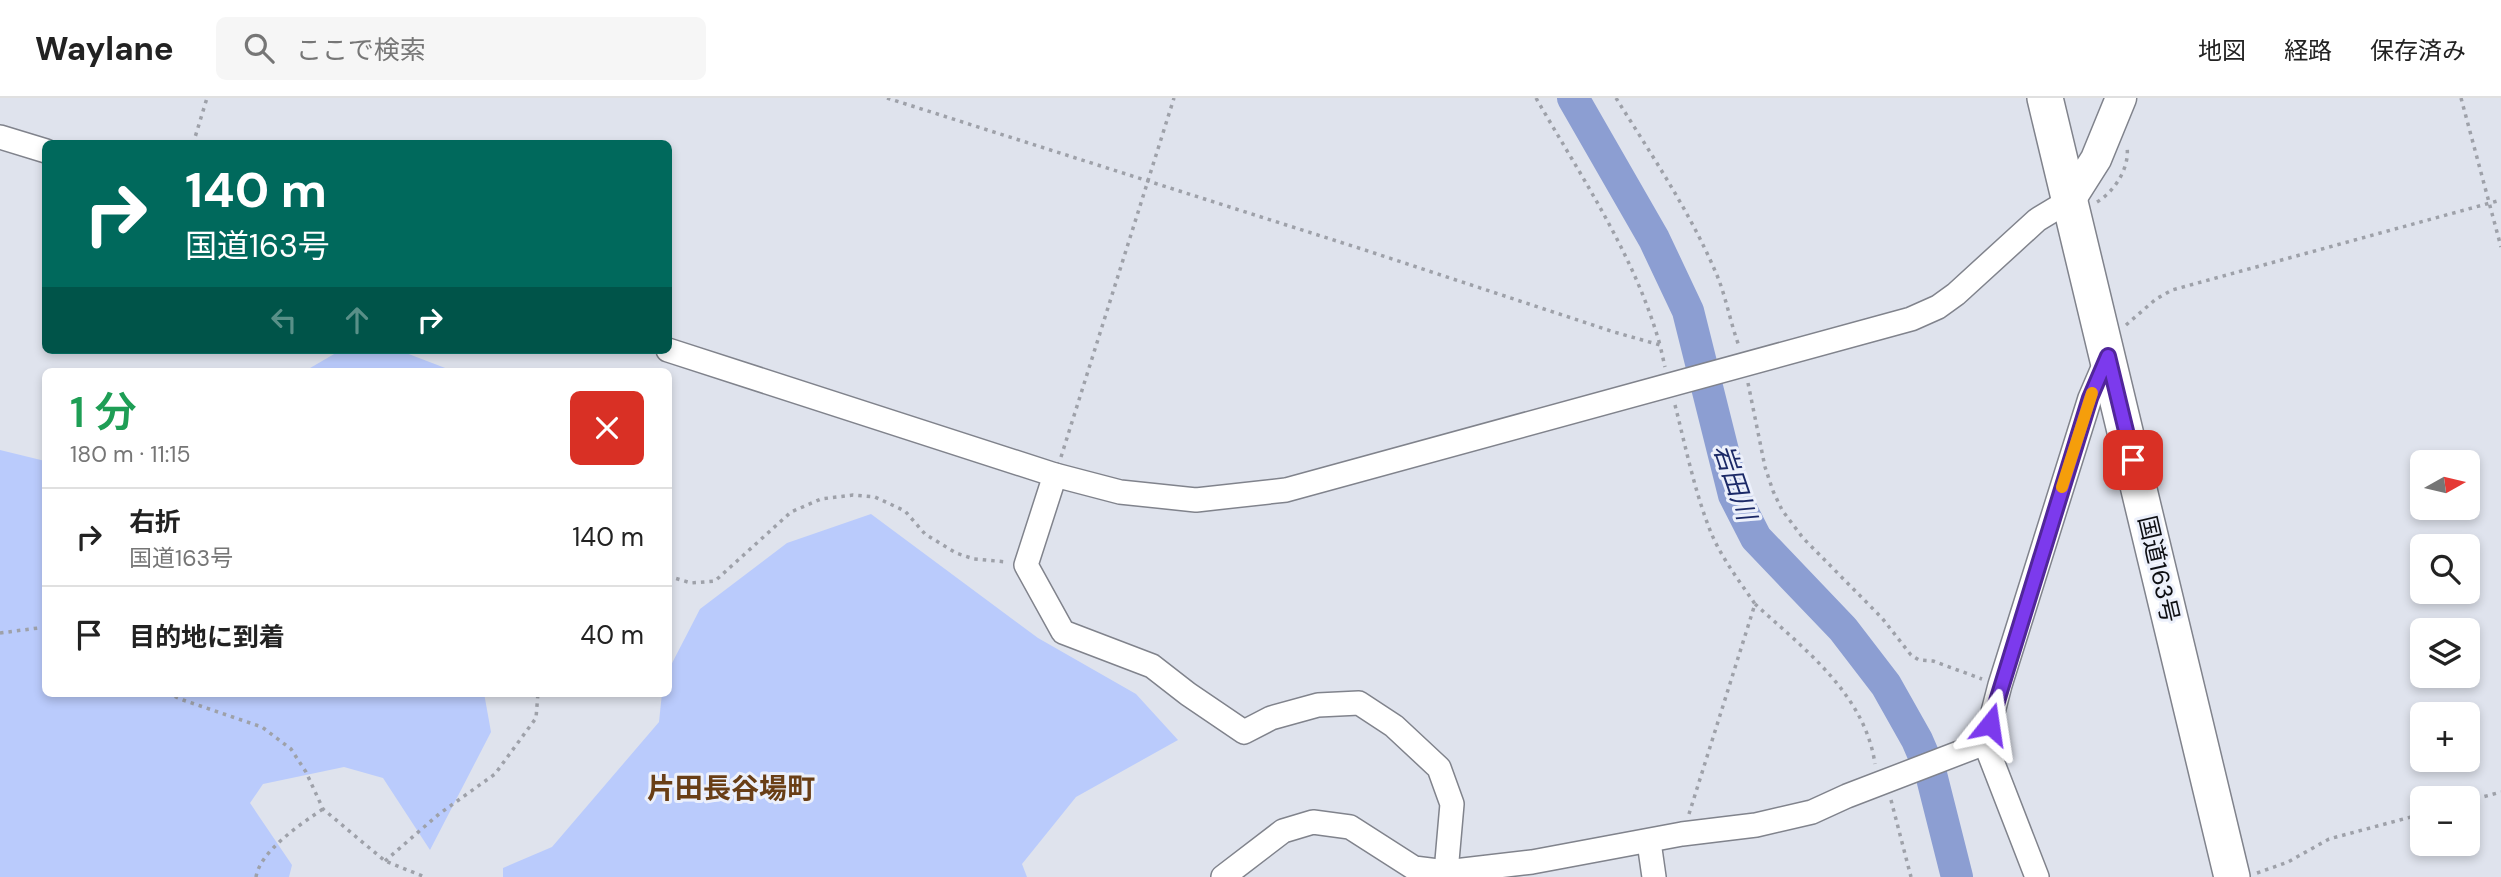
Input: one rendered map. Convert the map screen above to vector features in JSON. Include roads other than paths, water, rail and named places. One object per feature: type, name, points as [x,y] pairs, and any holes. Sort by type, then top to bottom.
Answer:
[{"type":"highway","name":"国道163号","points":[[2045,98],[2232,877]]},
{"type":"main road","points":[[2070,200],[2096,159],[2121,98]]},
{"type":"street","points":[[0,137],[42,150]]},
{"type":"street","points":[[672,351],[1055,475],[1120,492],[1196,500],[1286,489],[1911,319],[1938,307],[1956,295],[2037,220],[2070,200]]},
{"type":"street","points":[[2037,877],[1985,743],[2000,685],[2106,348]]},
{"type":"street","points":[[1055,475],[1026,565],[1063,632],[1152,666],[1244,732],[1270,718],[1318,705],[1359,703],[1394,726],[1440,768],[1452,804],[1446,872]]},
{"type":"street","points":[[1223,877],[1283,831],[1313,822],[1350,827],[1414,868],[1446,872],[1534,869],[1682,834],[1756,825],[1812,812],[1882,788],[1985,743]]},
{"type":"street","points":[[1649,842],[1654,877]]},
{"type":"waterway","name":"岩田川","points":[[1573,98],[1654,239],[1688,311],[1734,495],[1756,538],[1843,629],[1886,685],[1917,740],[1930,770],[1957,877]]},
{"type":"district","name":"片田長谷場町","points":[[731,788]]}]
